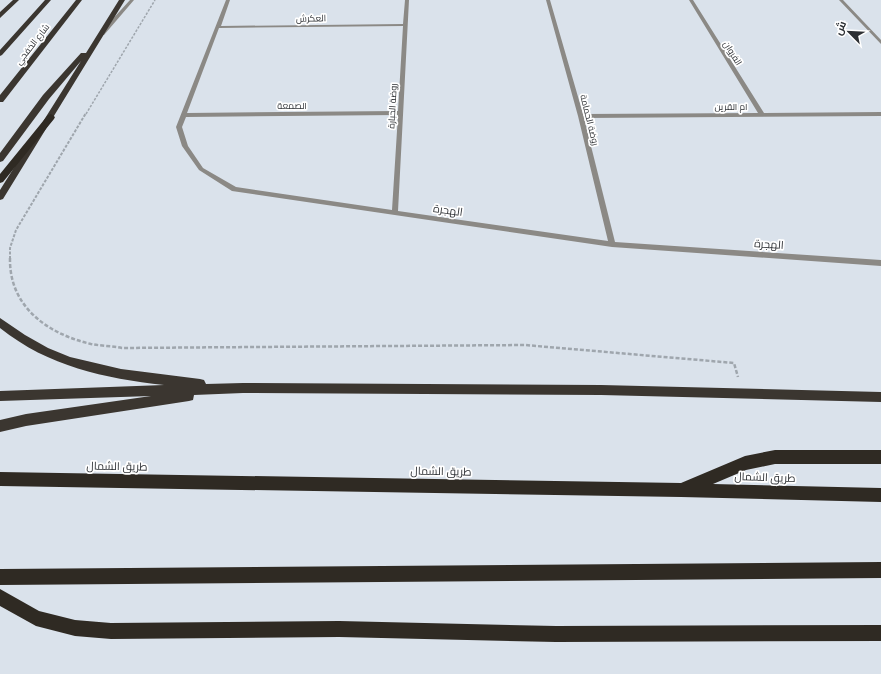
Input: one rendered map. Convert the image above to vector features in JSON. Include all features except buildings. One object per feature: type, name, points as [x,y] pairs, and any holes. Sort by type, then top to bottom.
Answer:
[{"type":"highway","points":[[0,16],[16,0]]},
{"type":"highway","name":"شارع الخفجي","points":[[0,54],[48,0]]},
{"type":"highway","name":"شارع الخفجي","points":[[0,100],[79,0]]},
{"type":"highway","points":[[0,197],[102,35],[122,0]]},
{"type":"highway","points":[[0,159],[46,97],[102,35]]},
{"type":"highway","points":[[0,180],[51,117]]},
{"type":"highway","points":[[0,322],[29,345],[63,361],[147,378],[243,388]]},
{"type":"highway","points":[[0,426],[26,420],[243,388]]},
{"type":"highway","points":[[0,396],[243,388],[601,390],[881,397]]},
{"type":"highway","points":[[681,490],[745,463],[775,457],[881,457]]},
{"type":"highway","name":"طريق الشمال","points":[[0,479],[681,490],[881,495]]},
{"type":"highway","points":[[0,577],[881,570]]},
{"type":"highway","points":[[0,598],[36,618],[75,628],[111,631],[338,629],[556,634],[881,633]]},
{"type":"street","points":[[102,35],[132,0]]},
{"type":"street","name":"الهجرة","points":[[228,0],[179,127],[185,146],[201,169],[234,189],[612,244],[881,263]]},
{"type":"street","name":"روضة الحبارة","points":[[395,213],[407,0]]},
{"type":"street","name":"روضة الحمامة","points":[[548,0],[581,116],[612,244]]},
{"type":"street","name":"الفروان","points":[[691,0],[762,115]]},
{"type":"street","points":[[840,0],[881,43]]},
{"type":"street","name":"العكرش","points":[[217,27],[406,25]]},
{"type":"street","name":"الصمعة","points":[[183,115],[400,113]]},
{"type":"street","name":"ام القرين","points":[[581,116],[881,114]]},
{"type":"path","points":[[155,0],[16,230],[10,250],[9,270],[14,290],[25,308],[42,323],[64,335],[91,344],[122,348],[525,345],[734,363],[744,394]]}]
